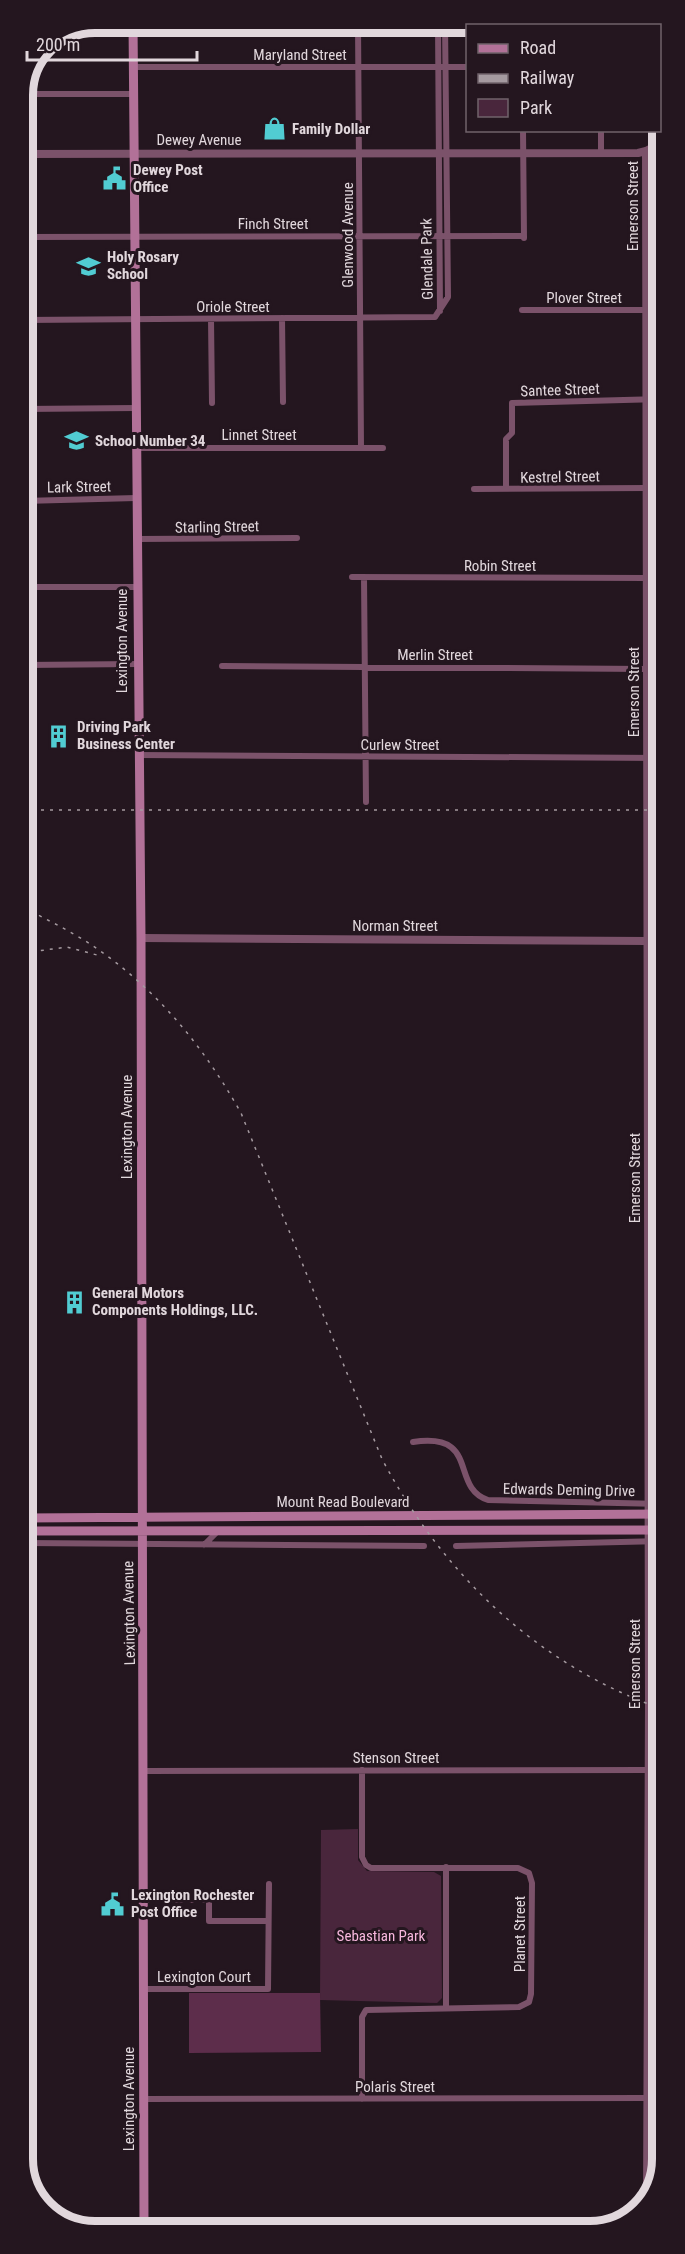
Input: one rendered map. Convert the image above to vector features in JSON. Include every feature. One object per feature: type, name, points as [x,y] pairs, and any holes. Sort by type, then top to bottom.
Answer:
[{"type":"main road","name":"Lexington Avenue","points":[[133,33],[141,938],[145,1771],[144,2221]]},
{"type":"main road","name":"Mount Read Boulevard","points":[[33,1518],[652,1514]]},
{"type":"main road","name":"Mount Read Boulevard","points":[[33,1531],[652,1530]]},
{"type":"street","name":"Glenwood Avenue","points":[[358,33],[361,447]]},
{"type":"street","name":"Glendale Park","points":[[438,33],[448,299],[440,311]]},
{"type":"street","name":"Glendale Park","points":[[440,311],[439,236],[446,33]]},
{"type":"street","name":"Maryland Street","points":[[133,68],[466,67]]},
{"type":"street","points":[[33,94],[133,94]]},
{"type":"street","points":[[523,132],[523,153]]},
{"type":"street","points":[[601,132],[601,153]]},
{"type":"street","name":"Dewey Avenue","points":[[33,154],[601,153],[646,152],[652,148]]},
{"type":"street","name":"Emerson Street","points":[[646,152],[647,2183]]},
{"type":"street","name":"Finch Street","points":[[33,237],[447,236],[524,238],[523,153]]},
{"type":"street","points":[[646,211],[652,209]]},
{"type":"street","name":"Plover Street","points":[[522,310],[646,310]]},
{"type":"street","name":"Oriole Street","points":[[33,320],[431,318],[440,311]]},
{"type":"street","points":[[282,318],[283,402]]},
{"type":"street","points":[[211,319],[212,402]]},
{"type":"street","name":"Santee Street","points":[[507,489],[507,439],[512,433],[512,403],[652,399]]},
{"type":"street","points":[[33,410],[136,408]]},
{"type":"street","name":"Linnet Street","points":[[136,448],[382,448]]},
{"type":"street","name":"Kestrel Street","points":[[474,489],[647,488]]},
{"type":"street","name":"Lark Street","points":[[33,501],[136,498]]},
{"type":"street","name":"Starling Street","points":[[137,539],[297,538]]},
{"type":"street","name":"Robin Street","points":[[352,577],[647,578]]},
{"type":"street","points":[[364,577],[366,802]]},
{"type":"street","points":[[33,587],[137,587]]},
{"type":"street","points":[[33,665],[138,664]]},
{"type":"street","name":"Merlin Street","points":[[222,666],[648,669]]},
{"type":"street","name":"Curlew Street","points":[[138,755],[652,758]]},
{"type":"street","name":"Norman Street","points":[[141,938],[648,941]]},
{"type":"street","name":"Edwards Deming Drive","points":[[412,1442],[440,1441],[452,1447],[476,1494],[488,1500],[648,1504]]},
{"type":"street","points":[[648,1468],[652,1468]]},
{"type":"street","points":[[204,1545],[217,1532]]},
{"type":"street","points":[[456,1546],[652,1541]]},
{"type":"street","points":[[33,1543],[424,1546]]},
{"type":"street","name":"Planet Street","points":[[362,1770],[363,1863],[371,1868],[522,1869],[529,1873],[532,1884],[529,2002],[519,2007],[366,2010],[362,2017],[362,2099]]},
{"type":"street","name":"Stenson Street","points":[[145,1771],[648,1770]]},
{"type":"street","points":[[446,1868],[446,2008]]},
{"type":"street","points":[[145,1899],[208,1900],[209,1921],[268,1921],[268,1884]]},
{"type":"street","name":"Lexington Court","points":[[144,1989],[268,1989],[268,1921]]},
{"type":"street","name":"Polaris Street","points":[[144,2099],[647,2098]]},
{"type":"green space","name":"Sebastian Park","points":[[358,1829],[358,1860],[367,1871],[434,1872],[441,1876],[442,1998],[437,2003],[320,2000],[321,1830]]},
{"type":"shaded area","points":[[189,1993],[320,1993],[321,2052],[189,2053]]},
{"type":"railway","points":[[33,810],[652,810]]},
{"type":"railway","points":[[33,912],[90,944],[142,985],[179,1024],[227,1089],[241,1113],[382,1459],[406,1501],[434,1540],[464,1577],[498,1611],[535,1641],[574,1668],[652,1705]]},
{"type":"railway","points":[[33,952],[67,947],[97,955]]},
{"type":"place","name":"Family Dollar","points":[[274,129]]},
{"type":"place","name":"Dewey Post Office","points":[[115,179]]},
{"type":"place","name":"Holy Rosary School","points":[[89,266]]},
{"type":"place","name":"School Number 34","points":[[77,441]]},
{"type":"place","name":"Driving Park Business Center","points":[[59,736]]},
{"type":"place","name":"General Motors Components Holdings, LLC.","points":[[74,1302]]},
{"type":"place","name":"Lexington Rochester Post Office","points":[[113,1904]]}]
